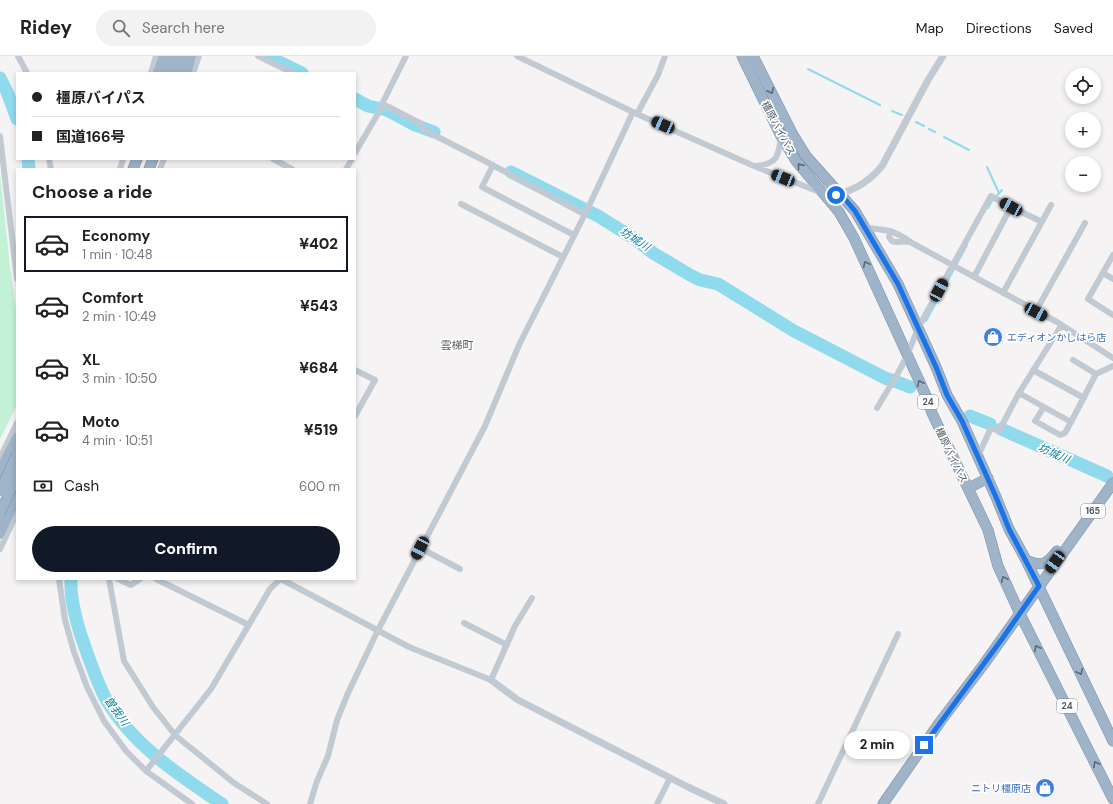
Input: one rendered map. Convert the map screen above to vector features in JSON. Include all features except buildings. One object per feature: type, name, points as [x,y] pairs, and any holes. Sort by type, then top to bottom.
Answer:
[{"type":"highway","points":[[158,72],[164,56]]},
{"type":"highway","points":[[167,72],[173,56]]},
{"type":"highway","points":[[177,72],[183,56]]},
{"type":"highway","points":[[186,72],[192,56]]},
{"type":"highway","name":"橿原バイパス","points":[[742,56],[781,136],[796,161],[839,212],[854,238],[907,356],[928,398],[932,413],[988,530],[998,566],[1020,614],[1113,799]]},
{"type":"highway","name":"橿原バイパス","points":[[753,56],[793,135],[806,156],[855,211],[898,284],[936,367],[947,395],[962,421],[988,478],[1009,529],[1039,586],[1113,741]]},
{"type":"highway","points":[[0,471],[16,440]]},
{"type":"highway","points":[[0,491],[16,456]]},
{"type":"highway","points":[[0,513],[16,478]]},
{"type":"highway","points":[[969,488],[988,478]]},
{"type":"highway","name":"165","points":[[1020,614],[1113,483]]},
{"type":"highway","points":[[0,533],[16,498]]},
{"type":"highway","points":[[1026,560],[1036,564],[1044,563],[1050,560],[1060,546],[1072,539]]},
{"type":"highway","points":[[883,804],[940,722],[1020,614]]},
{"type":"street","points":[[18,56],[26,72]]},
{"type":"street","points":[[151,72],[156,56]]},
{"type":"street","points":[[193,72],[199,56]]},
{"type":"street","points":[[258,56],[291,72]]},
{"type":"street","points":[[356,150],[381,107],[406,56]]},
{"type":"street","points":[[517,56],[635,113],[754,166],[826,195],[836,195],[849,191],[866,182],[882,166],[928,80],[943,56]]},
{"type":"street","points":[[310,804],[317,781],[328,756],[337,720],[378,630],[485,426],[519,345],[635,113],[658,75],[665,56]]},
{"type":"street","points":[[381,107],[586,211]]},
{"type":"street","points":[[0,136],[16,271]]},
{"type":"street","points":[[754,166],[766,165],[774,161],[778,155],[781,136]]},
{"type":"street","points":[[275,160],[290,168]]},
{"type":"street","points":[[493,165],[482,187],[574,235]]},
{"type":"street","points":[[877,408],[907,356],[918,328],[990,196],[1042,222]]},
{"type":"street","points":[[461,204],[563,257]]},
{"type":"street","points":[[1003,293],[1051,205]]},
{"type":"street","points":[[974,277],[1011,207]]},
{"type":"street","points":[[1036,312],[1085,223]]},
{"type":"street","points":[[864,227],[891,232],[902,236],[958,269],[1062,326],[1113,358]]},
{"type":"street","points":[[1113,255],[1088,299],[1113,314]]},
{"type":"street","points":[[1102,273],[1113,279]]},
{"type":"street","points":[[978,456],[991,428],[999,431],[1019,393],[1062,326]]},
{"type":"street","points":[[1073,360],[1096,374]]},
{"type":"street","points":[[1044,407],[1035,421],[1060,435],[1065,433],[1096,374],[1113,366]]},
{"type":"street","points":[[356,370],[375,380],[356,414]]},
{"type":"street","points":[[1033,370],[1084,398]]},
{"type":"street","points":[[1019,393],[1071,422]]},
{"type":"street","points":[[0,458],[16,425]]},
{"type":"street","points":[[0,478],[16,495]]},
{"type":"street","points":[[0,549],[16,515]]},
{"type":"street","points":[[420,548],[460,569]]},
{"type":"street","points":[[59,580],[65,620],[74,652],[87,687],[104,721],[126,751],[146,771],[192,804]]},
{"type":"street","points":[[109,580],[124,661],[152,707],[175,735],[216,769],[267,804]]},
{"type":"street","points":[[120,580],[131,585],[138,580]]},
{"type":"street","points":[[158,580],[249,625]]},
{"type":"street","points":[[146,771],[169,740],[175,735],[211,689],[270,589],[279,580]]},
{"type":"street","points":[[282,580],[409,647],[491,680],[518,700],[720,803]]},
{"type":"street","points":[[491,680],[515,626],[532,598]]},
{"type":"street","points":[[464,623],[507,644]]},
{"type":"street","points":[[818,804],[898,634]]},
{"type":"street","points":[[656,804],[670,778]]},
{"type":"green space","points":[[0,173],[16,309],[16,407],[0,439]]},
{"type":"waterway","name":"坊城川","points":[[267,56],[300,72]]},
{"type":"waterway","points":[[808,69],[880,105]]},
{"type":"waterway","name":"曽我川","points":[[0,78],[8,94],[16,116]]},
{"type":"waterway","name":"坊城川","points":[[356,100],[368,106],[387,110],[415,125],[434,132]]},
{"type":"waterway","points":[[892,111],[902,115]]},
{"type":"waterway","points":[[916,122],[924,126]]},
{"type":"waterway","points":[[929,129],[935,132]]},
{"type":"waterway","points":[[944,137],[969,150]]},
{"type":"waterway","name":"曽我川","points":[[28,160],[29,168]]},
{"type":"waterway","points":[[987,167],[999,193]]},
{"type":"waterway","name":"坊城川","points":[[511,172],[598,216],[635,239],[653,253],[690,275],[700,280],[718,284],[794,331],[885,378],[910,387]]},
{"type":"waterway","points":[[988,208],[1002,190]]},
{"type":"waterway","points":[[926,321],[967,245]]},
{"type":"waterway","name":"坊城川","points":[[970,416],[990,424]]},
{"type":"waterway","name":"坊城川","points":[[1001,429],[1107,476]]},
{"type":"waterway","name":"曽我川","points":[[71,580],[73,606],[77,624],[95,676],[107,701],[130,732],[144,746],[174,771],[222,804]]},
{"type":"place","name":"エディオンかしはら店","points":[[993,337]]},
{"type":"place","name":"ニトリ橿原店","points":[[1045,788]]},
{"type":"district","name":"雲梯町","points":[[457,345]]},
{"type":"route","points":[[836,195],[840,193],[855,211],[898,284],[936,367],[947,395],[962,421],[1009,529],[1039,586],[924,745]]}]
